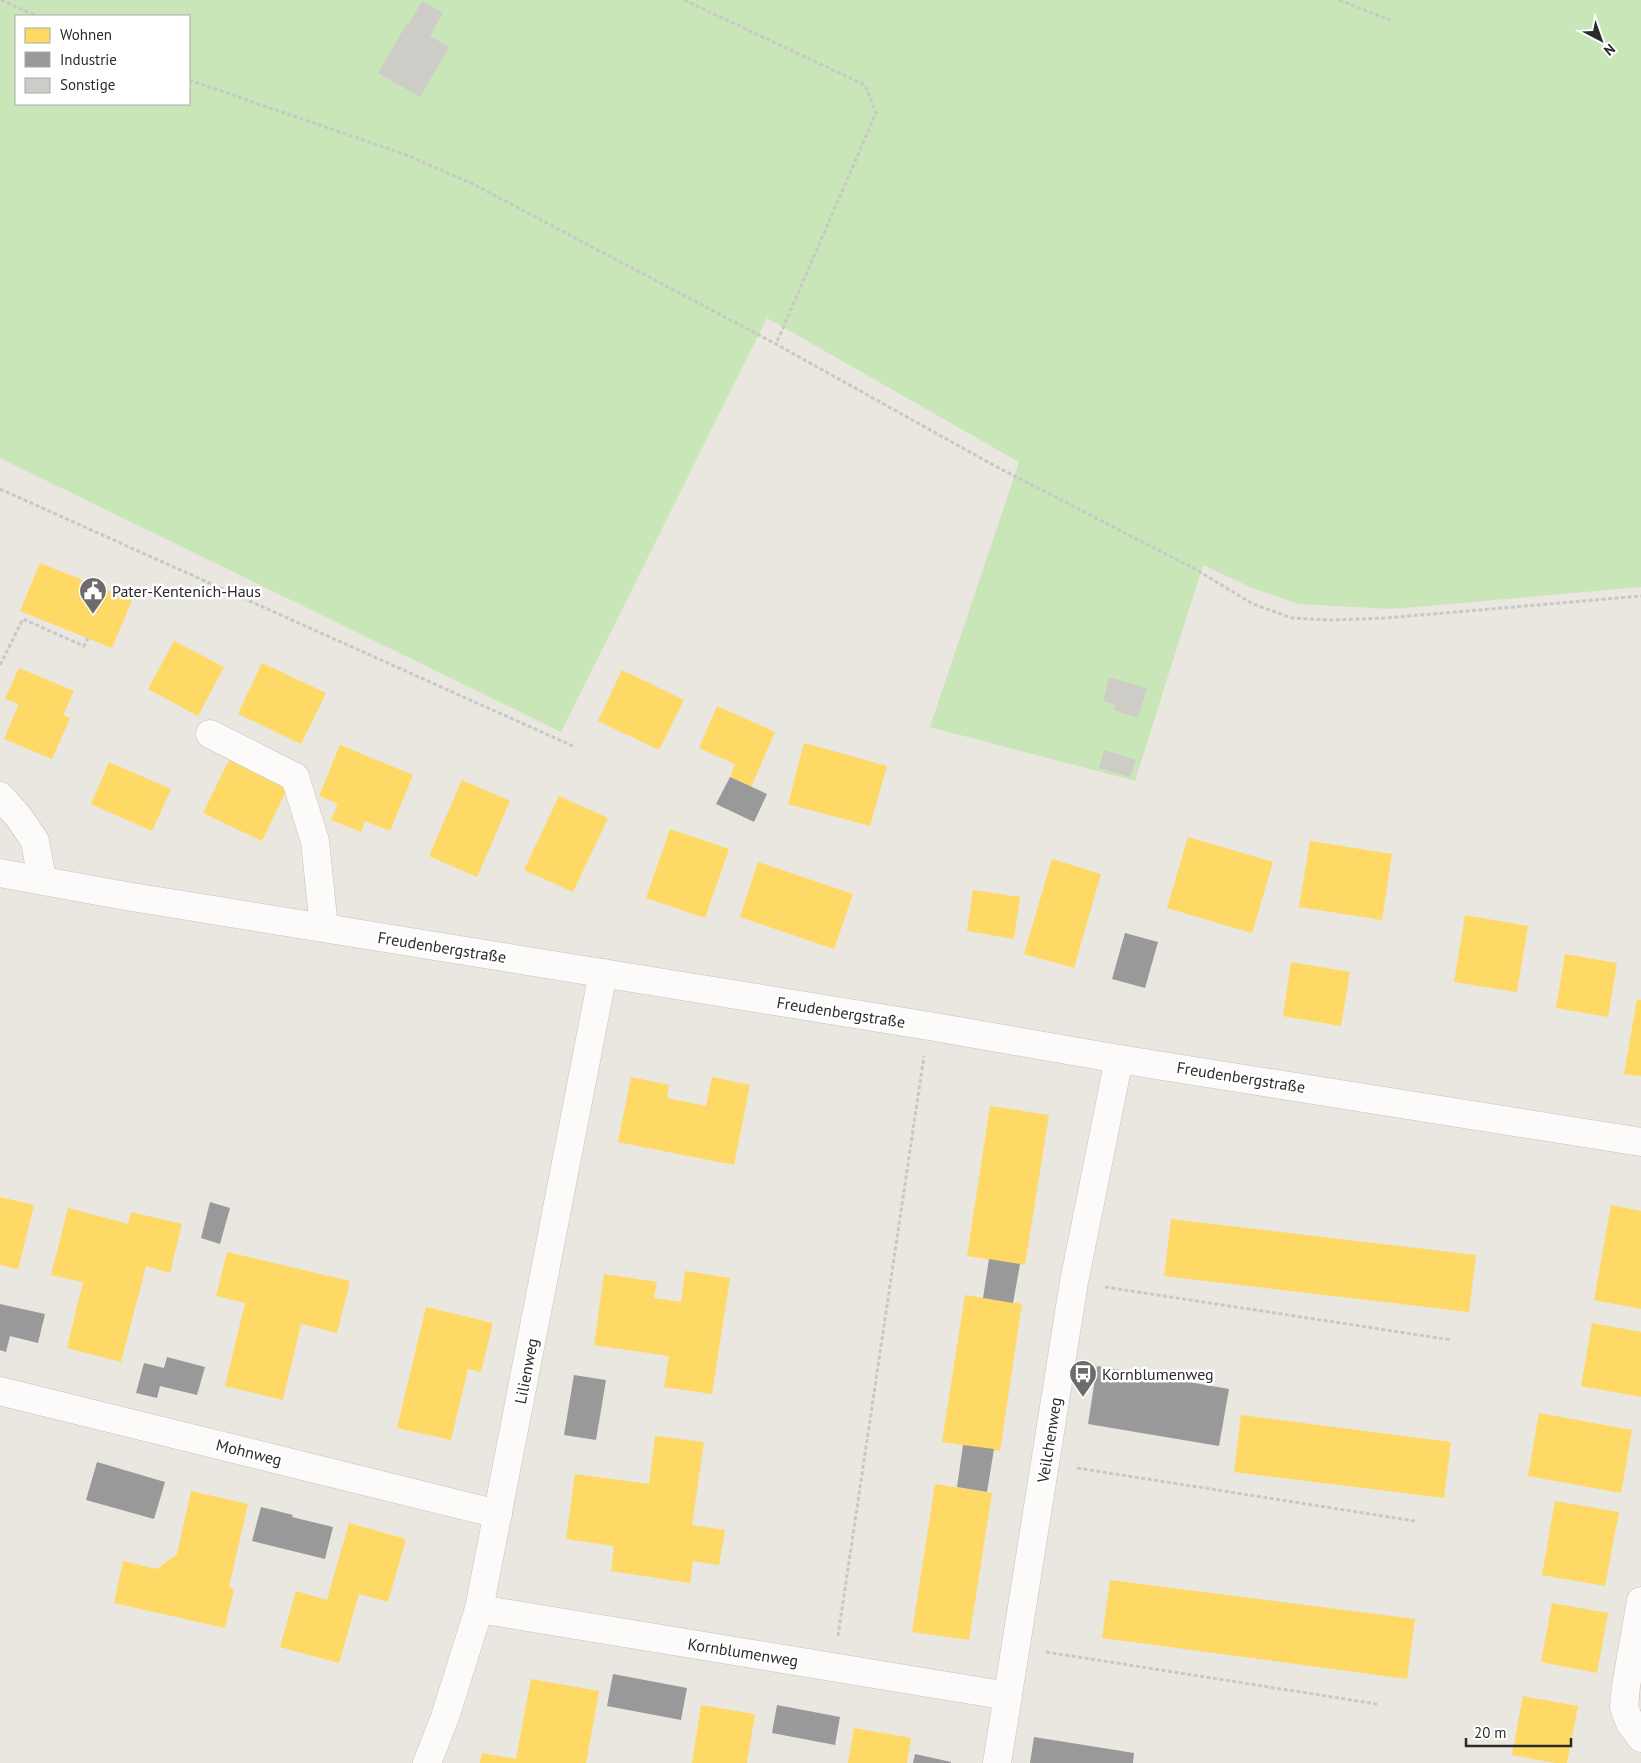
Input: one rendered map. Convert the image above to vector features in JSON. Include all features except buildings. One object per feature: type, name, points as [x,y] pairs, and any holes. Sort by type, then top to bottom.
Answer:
[{"type":"street","points":[[210,734],[295,777],[316,841],[324,928]]},
{"type":"street","points":[[0,796],[18,816],[35,841],[42,880]]},
{"type":"street","name":"Freudenbergstraße","points":[[0,873],[120,895],[1013,1040],[1119,1059],[1641,1142]]},
{"type":"street","name":"Lilienweg","points":[[426,1763],[445,1717],[478,1609],[603,973]]},
{"type":"street","name":"Veilchenweg","points":[[997,1763],[1074,1282],[1119,1059]]},
{"type":"street","name":"Mohnweg","points":[[0,1391],[498,1514]]},
{"type":"street","points":[[1641,1601],[1624,1707],[1630,1723],[1641,1738]]},
{"type":"street","name":"Kornblumenweg","points":[[478,1609],[1008,1696]]},
{"type":"path","points":[[0,0],[35,15]]},
{"type":"path","points":[[684,0],[865,85],[876,113],[776,344]]},
{"type":"path","points":[[1339,0],[1390,20]]},
{"type":"path","points":[[190,80],[404,154],[472,184],[776,344],[995,466],[1195,569],[1253,604],[1292,618],[1332,620],[1386,618],[1641,596]]},
{"type":"path","points":[[0,489],[575,747]]},
{"type":"path","points":[[0,665],[23,618],[84,646],[88,638]]},
{"type":"path","points":[[833,1666],[919,1082]]},
{"type":"path","points":[[1074,1282],[1452,1340]]},
{"type":"path","points":[[1045,1463],[1415,1521]]},
{"type":"path","points":[[1016,1647],[1377,1704]]},
{"type":"green space","points":[[0,0],[1641,0],[1641,587],[1392,609],[1299,604],[1252,588],[1203,565],[1135,781],[930,727],[1019,462],[767,318],[561,732],[0,458]]},
{"type":"place","name":"Pater-Kentenich-Haus","points":[[93,615]]},
{"type":"place","name":"Kornblumenweg","points":[[1083,1398]]}]
